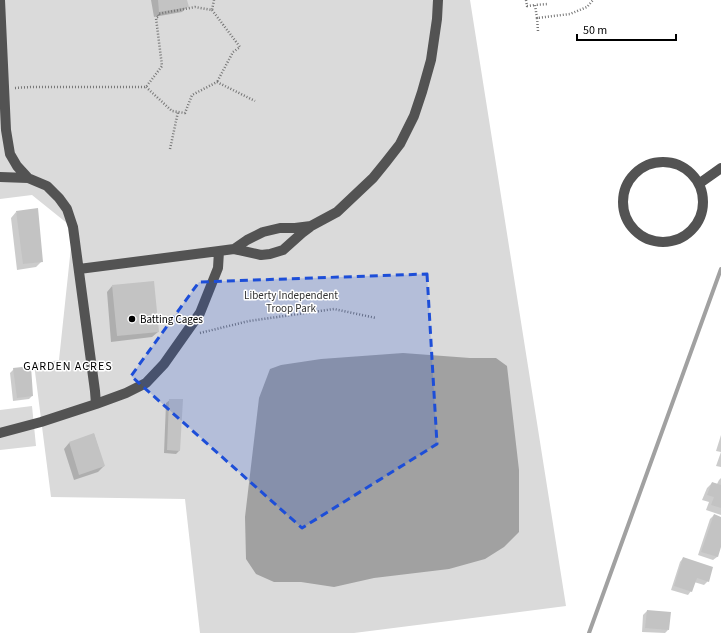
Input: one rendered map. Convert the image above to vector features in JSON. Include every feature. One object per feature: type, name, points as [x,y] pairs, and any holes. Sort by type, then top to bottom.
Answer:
[{"type":"street","points":[[0,0],[6,130],[10,154],[17,166],[28,178]]},
{"type":"street","points":[[234,248],[261,255],[283,250],[311,226],[337,212],[373,178],[400,144],[414,116],[431,60],[437,19],[438,0]]},
{"type":"street","points":[[664,161],[681,165],[700,183],[704,197],[701,219],[693,231],[678,240],[666,243],[651,241],[639,235],[629,224],[623,206],[624,190],[634,173],[647,164],[664,161]]},
{"type":"street","points":[[700,183],[721,168]]},
{"type":"street","points":[[0,177],[28,178],[47,186],[67,209],[73,228],[96,404]]},
{"type":"street","points":[[79,269],[220,251],[234,248],[263,232],[280,228],[311,226]]},
{"type":"street","points":[[0,433],[41,422],[126,394],[146,383],[164,364],[200,314],[218,268],[220,251]]},
{"type":"path","points":[[212,10],[214,0]]},
{"type":"path","points":[[526,0],[527,6],[548,4]]},
{"type":"path","points":[[537,18],[570,14],[587,7],[593,0]]},
{"type":"path","points":[[535,5],[538,31]]},
{"type":"path","points":[[4,89],[30,87],[146,87],[172,111],[185,113],[192,95],[217,82],[233,52],[240,47],[212,10],[195,7],[158,14],[159,16],[156,18],[162,66],[146,87]]},
{"type":"path","points":[[217,82],[255,101]]},
{"type":"path","points":[[170,149],[178,112]]},
{"type":"path","points":[[183,338],[249,321],[334,309],[376,318]]},
{"type":"highlighted area","points":[[427,274],[437,444],[302,528],[131,376],[199,282]]},
{"type":"green space","name":"Liberty Independent Troop Park","points":[[0,0],[470,0],[566,606],[354,633],[200,633],[185,499],[51,497],[34,364],[59,360],[73,228],[32,195],[0,199]]},
{"type":"green space","points":[[32,406],[36,446],[0,450],[0,410]]},
{"type":"shaded area","points":[[403,353],[470,358],[496,358],[507,366],[519,470],[519,532],[504,547],[485,559],[449,569],[374,578],[334,587],[301,582],[274,582],[256,574],[246,559],[245,517],[259,398],[270,369],[281,365],[321,359]]},
{"type":"building","points":[[158,0],[187,0],[189,7],[159,12]]},
{"type":"building","points":[[38,208],[43,262],[23,264],[16,211]]},
{"type":"building","points":[[154,281],[159,332],[117,336],[112,285]]},
{"type":"building","points":[[31,366],[33,396],[17,398],[13,368]]},
{"type":"building","points":[[169,399],[183,399],[180,451],[167,450]]},
{"type":"building","points":[[94,433],[105,466],[79,475],[69,442]]},
{"type":"building","points":[[712,482],[721,485],[721,508],[711,505],[714,497],[707,495]]},
{"type":"building","points":[[714,514],[721,517],[721,547],[718,557],[701,552]]},
{"type":"building","points":[[683,557],[713,567],[709,582],[697,578],[692,592],[674,586]]},
{"type":"building","points":[[647,610],[671,612],[669,630],[645,628]]},
{"type":"waterway","points":[[589,633],[721,269]]},
{"type":"place","name":"Batting Cages","points":[[132,319]]},
{"type":"district","name":"GARDEN ACRES","points":[[68,366]]}]
